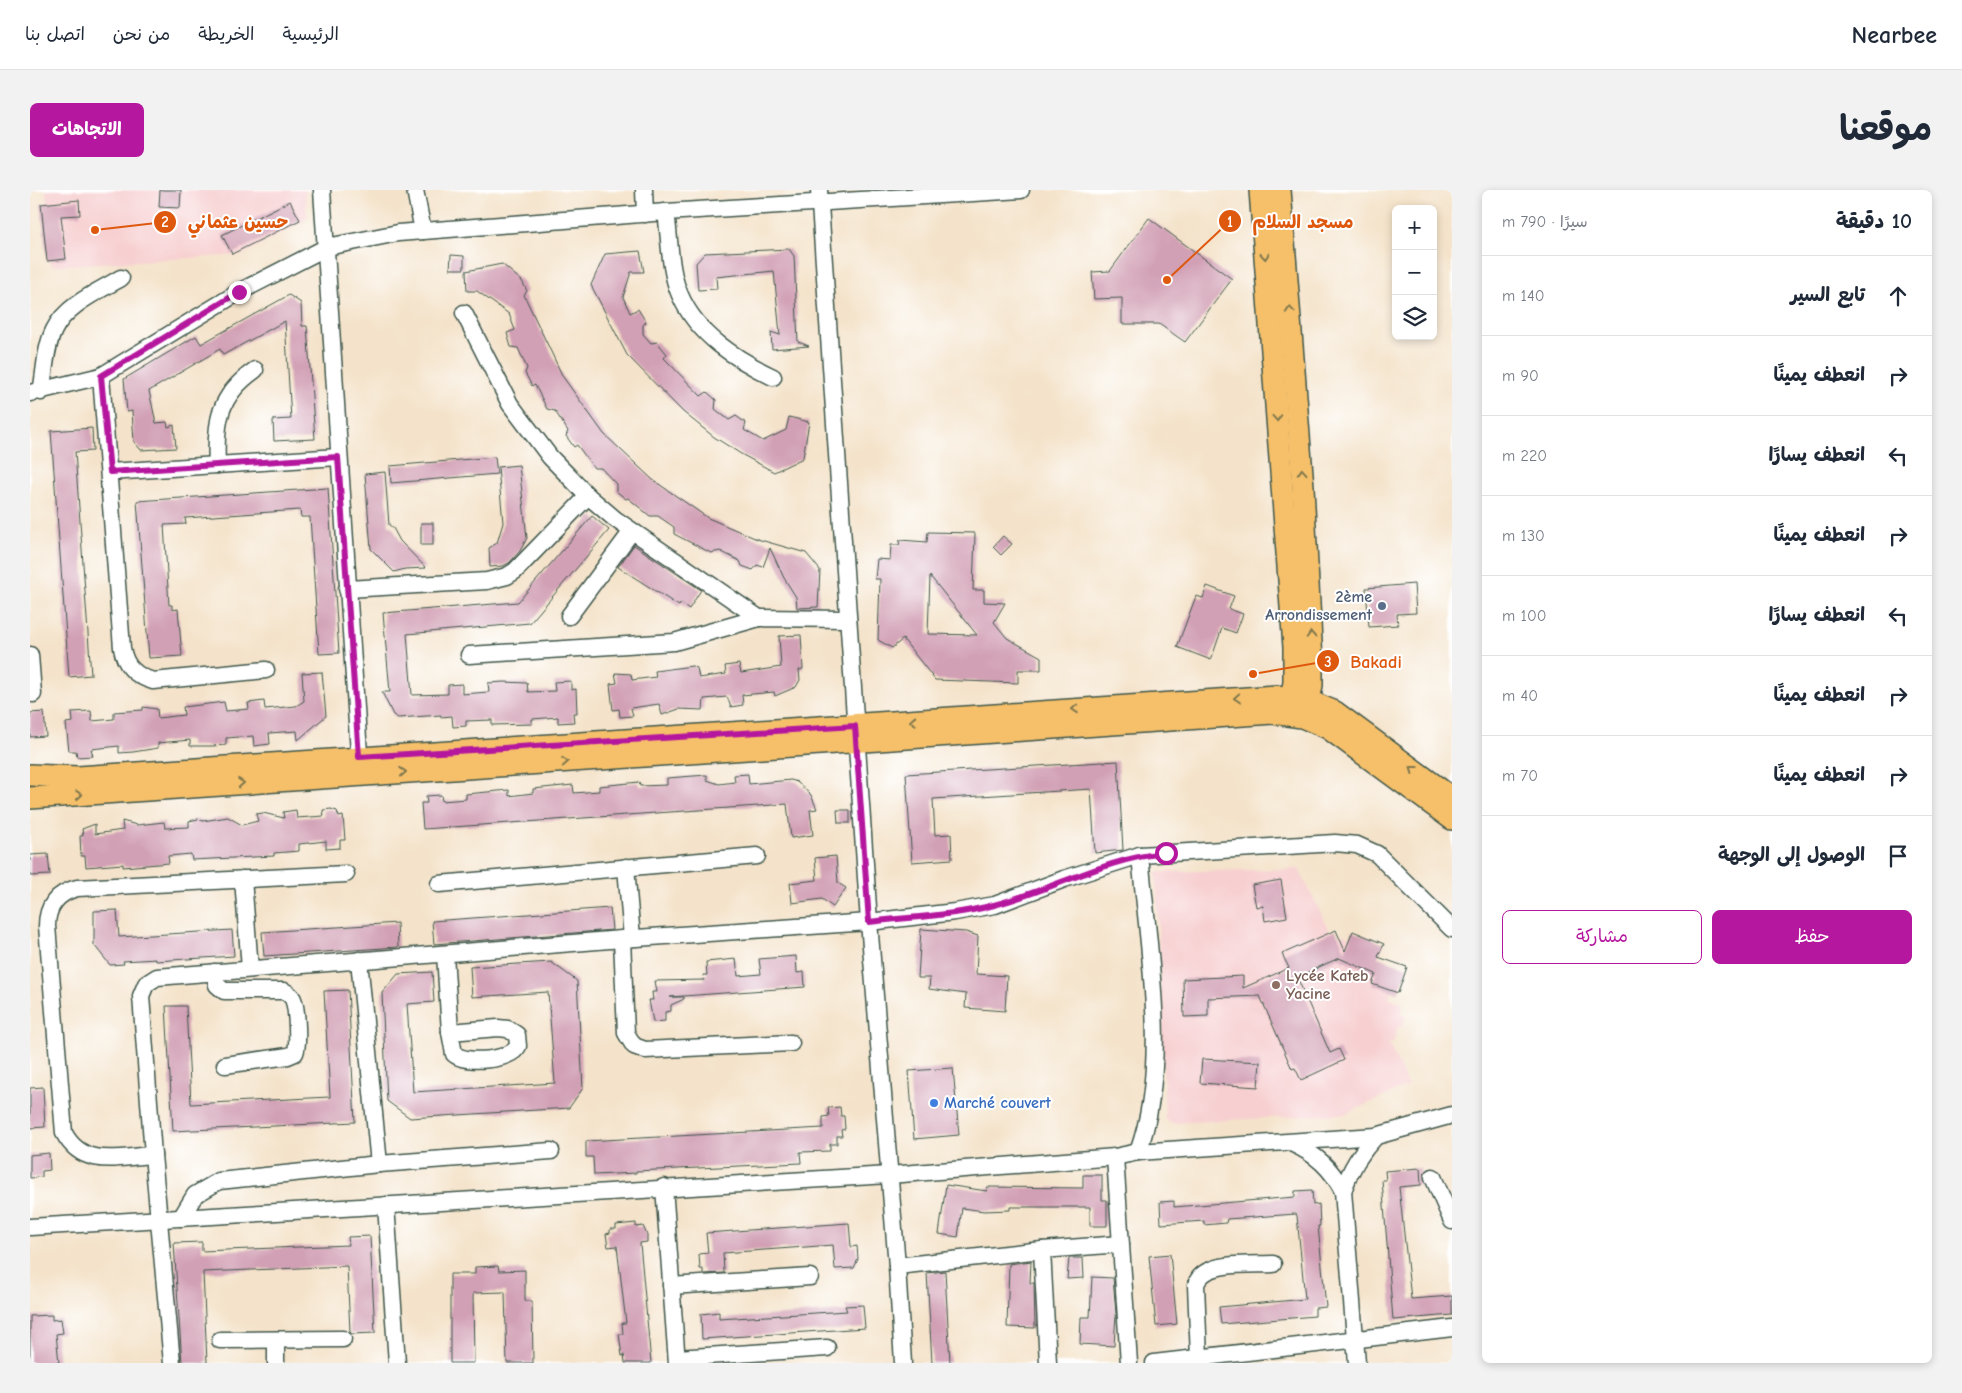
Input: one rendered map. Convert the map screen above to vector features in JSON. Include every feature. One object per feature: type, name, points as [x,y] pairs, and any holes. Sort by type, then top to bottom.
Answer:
[{"type":"main road","points":[[1260,190],[1304,661],[1324,689],[1339,715],[1452,798]]},
{"type":"main road","points":[[1280,190],[1303,487],[1304,661],[1298,707]]},
{"type":"main road","points":[[1269,696],[1283,685],[1304,661]]},
{"type":"main road","points":[[856,734],[979,715],[1269,696],[1298,707],[1339,715]]},
{"type":"main road","points":[[30,775],[78,776],[360,766],[856,734],[1273,713],[1298,707],[1452,819]]},
{"type":"main road","points":[[30,798],[360,766]]},
{"type":"street","points":[[322,190],[327,246],[338,457],[360,766]]},
{"type":"street","points":[[415,190],[423,231]]},
{"type":"street","points":[[644,190],[645,214]]},
{"type":"street","points":[[121,278],[75,306],[54,329],[36,392],[101,376],[239,292],[327,246],[388,234],[645,214],[820,197],[1021,190]]},
{"type":"street","points":[[820,197],[869,922],[903,1363]]},
{"type":"street","points":[[666,212],[674,272],[680,296],[695,319],[712,339],[729,353],[773,377]]},
{"type":"street","points":[[464,313],[510,404],[550,457],[588,496],[632,531],[759,618]]},
{"type":"street","points":[[217,465],[217,421],[222,406],[231,392],[255,370]]},
{"type":"street","points":[[101,376],[123,656],[131,670],[137,675],[153,680],[266,670]]},
{"type":"street","points":[[110,472],[338,457]]},
{"type":"street","points":[[347,589],[487,581],[507,576],[523,564],[588,496]]},
{"type":"street","points":[[569,616],[632,531]]},
{"type":"street","points":[[469,655],[674,642],[759,618],[848,619]]},
{"type":"street","points":[[30,655],[33,694]]},
{"type":"street","points":[[172,1363],[153,1155],[142,1002],[143,989],[151,979],[214,972],[627,938],[869,922],[962,912],[995,905],[1140,855],[1335,843],[1357,845],[1386,861],[1452,929]]},
{"type":"street","points":[[1138,1152],[1147,1128],[1153,1097],[1155,1028],[1140,855]]},
{"type":"street","points":[[439,884],[757,856]]},
{"type":"street","points":[[626,867],[626,1033],[634,1046],[645,1050],[791,1042]]},
{"type":"street","points":[[153,1155],[95,1158],[76,1150],[64,1133],[47,916],[51,905],[67,891],[77,888],[346,874]]},
{"type":"street","points":[[243,879],[250,969]]},
{"type":"street","points":[[445,954],[450,1032]]},
{"type":"street","points":[[360,960],[379,1164]]},
{"type":"street","points":[[214,972],[217,985],[224,991],[284,991],[291,996],[294,1003],[298,1045],[295,1052],[288,1056],[225,1065]]},
{"type":"street","points":[[30,1228],[888,1175],[1115,1158],[1138,1152],[1376,1136],[1452,1115]]},
{"type":"street","points":[[1357,1363],[1343,1191],[1349,1172],[1361,1152],[1376,1136]]},
{"type":"street","points":[[1290,1142],[1320,1159],[1335,1175],[1343,1191]]},
{"type":"street","points":[[181,1218],[195,1195],[219,1181],[379,1164],[551,1151]]},
{"type":"street","points":[[1115,1158],[1129,1363]]},
{"type":"street","points":[[1433,1176],[1452,1221]]},
{"type":"street","points":[[664,1188],[677,1360],[827,1348]]},
{"type":"street","points":[[386,1205],[398,1363]]},
{"type":"street","points":[[897,1266],[1042,1250],[1120,1244]]},
{"type":"street","points":[[1042,1250],[1048,1363]]},
{"type":"street","points":[[1199,1358],[1196,1285],[1200,1274],[1210,1268],[1273,1264]]},
{"type":"street","points":[[672,1286],[810,1277]]},
{"type":"street","points":[[1154,1363],[1452,1328]]},
{"type":"street","points":[[220,1340],[343,1339]]},
{"type":"street","points":[[276,1340],[276,1363]]},
{"type":"shaded area","points":[[46,190],[305,190],[307,219],[242,255],[51,266]]},
{"type":"shaded area","name":"Lycée Kateb Yacine","points":[[1299,869],[1333,938],[1338,938],[1340,933],[1375,946],[1371,963],[1396,970],[1389,998],[1403,1004],[1401,1014],[1406,1017],[1402,1027],[1398,1026],[1393,1043],[1388,1042],[1408,1086],[1345,1114],[1173,1123],[1165,1120],[1156,872]]},
{"type":"building","points":[[160,190],[181,190],[180,208],[159,207]]},
{"type":"building","points":[[79,200],[80,215],[61,216],[66,259],[47,261],[41,204]]},
{"type":"building","points":[[290,201],[300,220],[232,254],[222,235]]},
{"type":"building","points":[[1149,218],[1232,279],[1185,342],[1159,324],[1122,324],[1122,298],[1094,299],[1092,272],[1110,271]]},
{"type":"building","points":[[789,249],[794,256],[798,342],[809,346],[772,349],[771,332],[780,335],[774,271],[716,277],[717,289],[698,290],[696,263],[705,253]]},
{"type":"building","points":[[640,251],[644,272],[631,272],[623,297],[630,313],[638,309],[646,322],[643,325],[643,334],[651,343],[657,342],[667,354],[664,358],[701,396],[707,392],[716,400],[715,409],[729,420],[736,416],[746,423],[744,430],[763,441],[786,430],[789,417],[809,422],[803,458],[774,472],[741,454],[714,437],[683,412],[627,355],[591,285],[605,254]]},
{"type":"building","points":[[451,255],[464,256],[464,269],[450,269]]},
{"type":"building","points":[[502,264],[522,281],[527,291],[524,295],[563,377],[604,434],[653,480],[708,518],[757,539],[806,553],[820,570],[818,607],[797,608],[796,597],[784,578],[770,548],[763,567],[757,565],[753,570],[742,566],[740,561],[720,551],[711,553],[674,534],[674,527],[658,516],[650,516],[616,491],[616,484],[601,468],[594,468],[577,445],[574,447],[566,436],[568,431],[555,411],[547,409],[535,385],[532,386],[525,373],[527,368],[518,348],[511,347],[507,333],[515,330],[509,314],[477,291],[467,291],[466,271]]},
{"type":"building","points":[[289,295],[301,303],[302,326],[307,326],[315,439],[274,441],[273,420],[291,419],[285,321],[223,355],[220,349],[149,391],[156,423],[167,422],[168,427],[174,425],[176,448],[141,450],[134,442],[132,411],[127,412],[124,379],[196,336],[201,344]]},
{"type":"building","points":[[92,428],[93,451],[75,452],[91,675],[69,677],[51,431]]},
{"type":"building","points":[[495,457],[497,474],[391,483],[390,466]]},
{"type":"building","points":[[519,465],[527,538],[520,551],[509,563],[503,566],[490,567],[489,548],[497,543],[503,523],[498,467]]},
{"type":"building","points":[[385,472],[389,525],[393,528],[400,541],[426,568],[405,569],[394,572],[371,549],[365,474]]},
{"type":"building","points":[[328,488],[339,653],[319,654],[310,517],[301,517],[300,510],[185,518],[186,524],[164,525],[169,605],[172,605],[172,610],[178,609],[182,656],[149,658],[137,501]]},
{"type":"building","points":[[592,516],[609,530],[530,623],[407,634],[412,695],[448,694],[448,685],[462,684],[462,694],[489,692],[488,683],[504,682],[527,683],[528,692],[555,691],[554,682],[571,681],[571,690],[576,689],[577,713],[573,713],[574,722],[558,723],[558,717],[532,719],[532,724],[492,725],[492,720],[466,721],[466,726],[453,727],[452,716],[398,718],[393,715],[382,692],[390,692],[383,613],[518,602]]},
{"type":"building","points":[[421,523],[433,523],[433,545],[421,545]]},
{"type":"building","points":[[928,532],[975,533],[973,590],[984,590],[984,602],[1005,603],[994,622],[1007,638],[1041,657],[1041,670],[1018,670],[1018,683],[935,680],[903,639],[892,648],[878,640],[880,579],[875,579],[877,559],[890,560],[891,545],[899,545],[900,540],[927,542]],"holes":[[[930,576],[977,635],[928,634]]]},
{"type":"building","points":[[1003,536],[1012,544],[1001,555],[993,547]]},
{"type":"building","points":[[634,545],[701,590],[689,609],[681,603],[679,606],[618,567]]},
{"type":"building","name":"2ème Arrondissement","points":[[1414,584],[1416,613],[1397,614],[1398,625],[1369,627],[1366,588]]},
{"type":"building","points":[[1207,586],[1234,596],[1229,609],[1243,614],[1236,633],[1222,628],[1211,660],[1177,647],[1196,596],[1203,598]]},
{"type":"building","points":[[801,635],[803,669],[799,670],[800,680],[796,687],[775,696],[774,692],[742,695],[743,705],[731,707],[727,697],[704,699],[703,710],[679,709],[662,715],[659,704],[631,708],[633,716],[620,717],[619,709],[613,710],[610,684],[617,683],[615,673],[631,674],[632,680],[656,677],[655,671],[692,666],[697,668],[699,678],[726,674],[725,666],[739,664],[741,673],[781,667],[779,636]]},
{"type":"building","points":[[322,672],[326,716],[298,740],[297,731],[269,733],[270,744],[254,746],[253,736],[226,738],[226,745],[190,746],[190,740],[158,743],[158,748],[133,752],[119,753],[119,746],[91,749],[93,756],[77,757],[76,751],[69,751],[66,723],[73,722],[72,712],[91,711],[92,721],[114,719],[114,712],[143,710],[143,707],[157,709],[158,718],[184,715],[183,707],[224,702],[226,711],[249,709],[248,703],[264,701],[265,709],[296,706],[304,701],[302,673]]},
{"type":"building","points":[[44,712],[46,736],[30,737],[30,713]]},
{"type":"building","points":[[1118,761],[1123,850],[1095,853],[1091,789],[933,799],[935,835],[951,834],[952,859],[912,862],[906,774]]},
{"type":"building","points":[[748,774],[749,784],[791,780],[797,782],[811,795],[817,809],[810,810],[813,835],[791,838],[787,804],[423,829],[421,803],[427,803],[426,796],[441,795],[442,801],[466,799],[466,794],[509,790],[509,796],[533,793],[533,789],[573,785],[574,793],[599,791],[599,786],[639,782],[640,786],[667,785],[667,778],[707,775],[707,780],[719,784],[735,782],[734,775]]},
{"type":"building","points":[[331,809],[337,811],[339,817],[343,816],[345,840],[340,840],[340,848],[326,849],[326,841],[299,844],[299,851],[274,853],[274,856],[192,860],[191,854],[168,856],[169,863],[123,867],[123,864],[86,867],[85,856],[81,856],[80,836],[83,836],[82,829],[95,824],[95,834],[123,830],[122,821],[137,825],[164,822],[165,828],[189,827],[189,821],[198,819],[203,821],[228,817],[242,825],[258,821],[256,814],[263,813],[284,818],[283,812],[296,810],[297,818],[324,816],[323,810]]},
{"type":"building","points":[[837,810],[850,810],[850,823],[838,823]]},
{"type":"building","points":[[48,854],[50,875],[30,876],[30,855]]},
{"type":"building","points":[[836,856],[838,883],[846,888],[833,907],[822,899],[792,903],[790,883],[817,880],[815,858]]},
{"type":"building","points":[[1281,880],[1287,917],[1265,921],[1263,906],[1256,907],[1252,885]]},
{"type":"building","points":[[610,908],[612,930],[434,944],[432,921]]},
{"type":"building","points":[[117,910],[119,937],[232,930],[234,956],[123,961],[124,964],[110,965],[94,945],[94,911]]},
{"type":"building","points":[[397,923],[398,947],[264,956],[262,932]]},
{"type":"building","points":[[921,929],[966,932],[978,936],[976,974],[1007,976],[1005,1011],[965,1008],[966,994],[929,989],[930,978],[918,978]]},
{"type":"building","points":[[1336,930],[1345,951],[1353,931],[1384,944],[1378,957],[1407,967],[1398,993],[1372,984],[1376,974],[1339,958],[1297,977],[1330,1053],[1339,1049],[1344,1060],[1301,1080],[1295,1068],[1292,1069],[1260,996],[1208,998],[1208,1016],[1184,1017],[1183,979],[1243,976],[1243,988],[1289,968],[1282,954]]},
{"type":"building","points":[[796,956],[797,973],[804,972],[805,987],[670,997],[684,997],[684,999],[671,1005],[671,1011],[665,1012],[665,1021],[653,1022],[649,1000],[653,1000],[652,992],[657,992],[655,981],[704,980],[703,975],[707,975],[706,962],[736,959],[738,976],[761,974],[759,959]]},
{"type":"building","points":[[551,962],[577,981],[583,1088],[569,1108],[410,1118],[387,1101],[382,993],[398,974],[432,972],[434,1002],[407,1004],[413,1092],[555,1083],[548,992],[472,997],[470,967]]},
{"type":"building","points":[[348,990],[355,1122],[173,1131],[166,1006],[186,1006],[191,1104],[330,1097],[324,991]]},
{"type":"building","points":[[1202,1059],[1260,1062],[1258,1087],[1200,1083]]},
{"type":"building","name":"Marché couvert","points":[[953,1068],[959,1135],[914,1139],[909,1071]]},
{"type":"building","points":[[43,1087],[45,1127],[30,1128],[30,1088]]},
{"type":"building","points":[[840,1107],[841,1116],[844,1116],[845,1129],[841,1130],[842,1136],[837,1136],[837,1144],[830,1144],[830,1151],[800,1152],[801,1163],[636,1171],[636,1173],[594,1175],[593,1157],[586,1157],[586,1141],[823,1128],[823,1117],[829,1116],[828,1108]]},
{"type":"building","points":[[49,1153],[50,1170],[42,1171],[42,1177],[30,1178],[30,1155]]},
{"type":"building","points":[[1420,1168],[1421,1185],[1399,1187],[1411,1299],[1452,1296],[1452,1315],[1393,1320],[1382,1180],[1386,1180],[1385,1171]]},
{"type":"building","points":[[1083,1175],[1102,1175],[1102,1200],[1107,1200],[1107,1226],[1090,1226],[1090,1207],[1010,1207],[1010,1210],[984,1211],[962,1208],[958,1237],[939,1234],[946,1185],[987,1191],[987,1187],[1083,1188]]},
{"type":"building","points":[[1312,1190],[1313,1205],[1319,1204],[1320,1226],[1318,1226],[1326,1307],[1315,1308],[1315,1316],[1221,1324],[1219,1307],[1305,1299],[1296,1214],[1227,1219],[1226,1223],[1204,1225],[1204,1221],[1161,1224],[1160,1202],[1174,1201],[1174,1207],[1295,1197],[1295,1191]]},
{"type":"building","points":[[636,1223],[636,1227],[643,1226],[647,1235],[647,1242],[640,1243],[651,1363],[625,1363],[624,1355],[622,1356],[619,1334],[623,1334],[622,1323],[626,1323],[617,1246],[608,1247],[606,1234],[610,1233],[610,1229],[616,1229],[616,1225]]},
{"type":"building","points":[[849,1223],[851,1247],[857,1246],[858,1259],[854,1268],[835,1269],[833,1245],[723,1253],[724,1273],[703,1274],[703,1269],[700,1269],[699,1254],[708,1253],[706,1233]]},
{"type":"building","points":[[370,1236],[375,1333],[352,1334],[350,1332],[347,1266],[203,1272],[207,1363],[182,1363],[174,1243],[202,1242],[202,1251],[349,1245],[348,1237]]},
{"type":"building","points":[[1170,1254],[1177,1324],[1156,1326],[1149,1256]]},
{"type":"building","points":[[1069,1258],[1083,1258],[1084,1278],[1067,1279]]},
{"type":"building","points":[[1031,1261],[1030,1283],[1034,1283],[1035,1328],[1007,1327],[1009,1264]]},
{"type":"building","points":[[498,1266],[499,1271],[525,1270],[525,1301],[532,1301],[533,1363],[507,1363],[505,1292],[473,1293],[474,1363],[450,1363],[450,1274],[475,1274],[475,1267]]},
{"type":"building","points":[[945,1271],[950,1363],[932,1363],[927,1273]]},
{"type":"building","points":[[1092,1277],[1113,1278],[1116,1314],[1114,1346],[1080,1344],[1081,1317],[1090,1317]]},
{"type":"building","points":[[863,1305],[865,1328],[702,1339],[701,1314],[719,1312],[719,1319],[847,1311],[845,1306]]},
{"type":"building","points":[[52,1315],[52,1320],[61,1319],[63,1333],[56,1334],[59,1363],[30,1363],[30,1316]]},
{"type":"place","name":"حسين عثماني","points":[[95,230]]},
{"type":"place","name":"مسجد السلام","points":[[1167,280]]},
{"type":"place","name":"2ème Arrondissement","points":[[1382,606]]},
{"type":"place","name":"Bakadi","points":[[1253,674]]},
{"type":"place","name":"Lycée Kateb Yacine","points":[[1276,985]]},
{"type":"place","name":"Marché couvert","points":[[934,1103]]},
{"type":"route","points":[[239,292],[101,376],[110,472],[338,457],[359,757],[855,726],[869,922],[976,910],[1018,898],[1064,880],[1140,855],[1166,853]]}]
